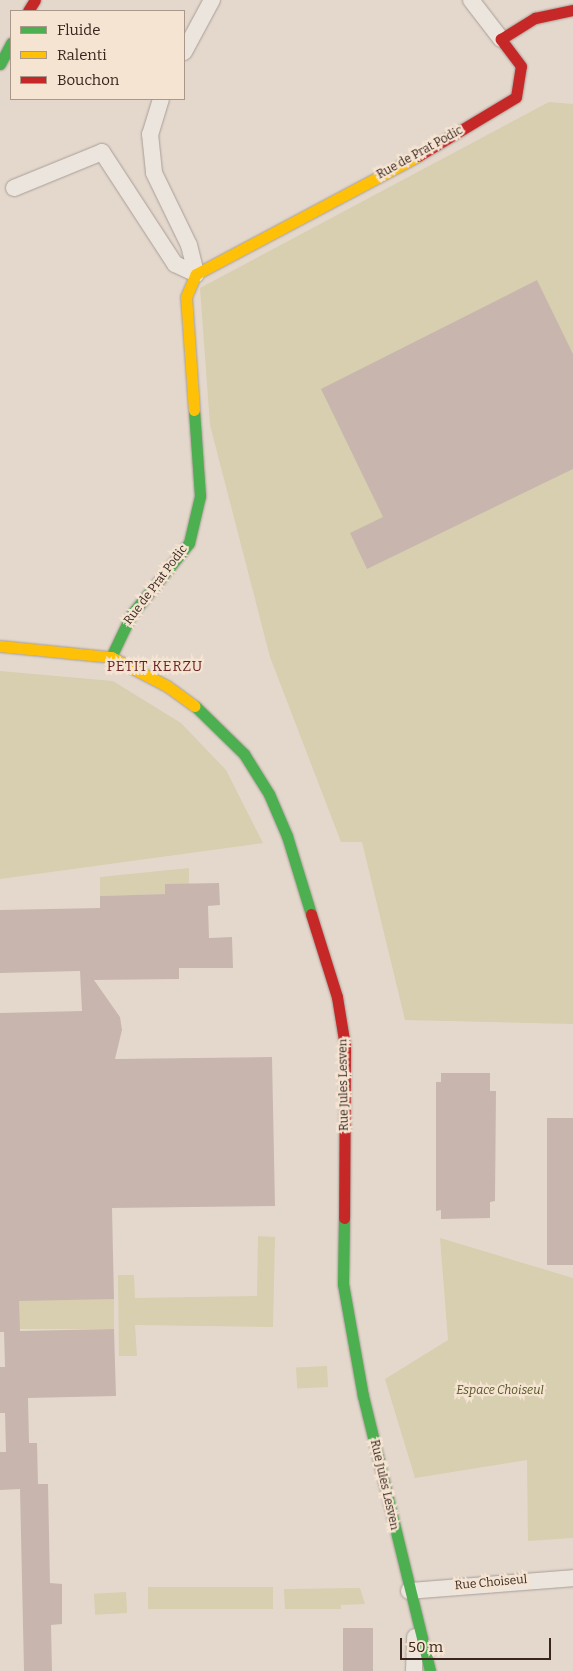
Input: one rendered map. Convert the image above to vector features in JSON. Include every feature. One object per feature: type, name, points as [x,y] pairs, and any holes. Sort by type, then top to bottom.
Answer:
[{"type":"street","points":[[185,50],[212,0]]},
{"type":"street","points":[[471,0],[500,39],[535,18],[573,10]]},
{"type":"street","name":"Rue de Prat Podic","points":[[111,657],[131,615],[189,544],[200,496],[186,297],[196,274],[438,145],[516,97],[521,66],[500,39]]},
{"type":"street","points":[[0,64],[10,45]]},
{"type":"street","points":[[161,100],[150,134],[154,173],[189,245],[196,274]]},
{"type":"street","points":[[14,188],[102,152],[175,264],[196,274]]},
{"type":"street","name":"Rue Jules Lesven","points":[[0,646],[111,657],[167,686],[221,729],[244,754],[269,794],[287,836],[338,997],[346,1046],[343,1284],[363,1396],[430,1671]]},
{"type":"street","name":"Rue Choiseul","points":[[409,1591],[573,1578]]},
{"type":"street","name":"Rue Jules Lesven","points":[[414,1671],[415,1614]]},
{"type":"green space","points":[[549,102],[573,104],[573,1024],[405,1020],[362,842],[341,842],[270,657],[210,425],[200,288]]},
{"type":"green space","points":[[0,671],[113,681],[181,723],[226,770],[263,843],[0,879]]},
{"type":"green space","points":[[189,868],[189,884],[165,894],[100,896],[100,877]]},
{"type":"green space","points":[[258,1236],[275,1237],[273,1327],[135,1325],[137,1356],[119,1356],[118,1275],[134,1275],[135,1298],[257,1296]]},
{"type":"green space","name":"Espace Choiseul","points":[[440,1238],[573,1278],[573,1538],[528,1541],[527,1460],[415,1478],[385,1379],[448,1340]]},
{"type":"green space","points":[[19,1299],[114,1299],[114,1329],[19,1329]]},
{"type":"green space","points":[[327,1366],[328,1387],[297,1389],[296,1368]]},
{"type":"green space","points":[[148,1587],[273,1587],[273,1609],[148,1609]]},
{"type":"green space","points":[[360,1588],[365,1604],[341,1605],[341,1609],[285,1609],[284,1589]]},
{"type":"green space","points":[[126,1592],[127,1613],[95,1615],[94,1594]]},
{"type":"building","points":[[537,280],[573,354],[573,469],[367,569],[350,533],[383,517],[321,389]]},
{"type":"building","points":[[219,883],[220,905],[208,906],[209,938],[232,937],[233,968],[179,968],[179,979],[94,980],[120,1017],[122,1030],[115,1059],[272,1057],[275,1206],[112,1208],[114,1299],[19,1301],[20,1331],[114,1329],[116,1396],[28,1398],[29,1443],[37,1443],[38,1484],[48,1484],[50,1583],[62,1584],[62,1624],[51,1625],[52,1671],[24,1671],[20,1489],[0,1490],[0,1452],[6,1452],[5,1413],[0,1413],[0,1367],[5,1367],[4,1332],[0,1332],[0,1013],[82,1011],[80,971],[0,973],[0,910],[100,908],[100,896],[165,894],[165,884]]},
{"type":"building","points":[[441,1073],[490,1073],[490,1091],[496,1091],[495,1201],[490,1202],[490,1218],[441,1219],[441,1210],[436,1211],[436,1082],[441,1082]]},
{"type":"building","points":[[547,1118],[573,1118],[573,1265],[547,1265]]},
{"type":"building","points":[[343,1628],[373,1628],[373,1671],[343,1671]]},
{"type":"traffic: fast","points":[[0,64],[10,45]]},
{"type":"traffic: fast","points":[[111,657],[131,615],[189,543],[200,496],[194,410]]},
{"type":"traffic: fast","points":[[195,706],[244,754],[269,794],[287,836],[311,914]]},
{"type":"traffic: fast","points":[[344,1218],[343,1284],[363,1396],[430,1671]]},
{"type":"traffic: slow","points":[[194,410],[186,297],[196,274],[418,156]]},
{"type":"traffic: slow","points":[[0,646],[111,657],[167,686],[195,706]]},
{"type":"traffic: jam","points":[[29,10],[35,0]]},
{"type":"traffic: jam","points":[[418,156],[516,97],[521,66],[501,39],[535,18],[573,10]]},
{"type":"traffic: jam","points":[[311,914],[337,997],[345,1046],[344,1218]]},
{"type":"district","name":"PETIT KERZU","points":[[155,667]]}]
